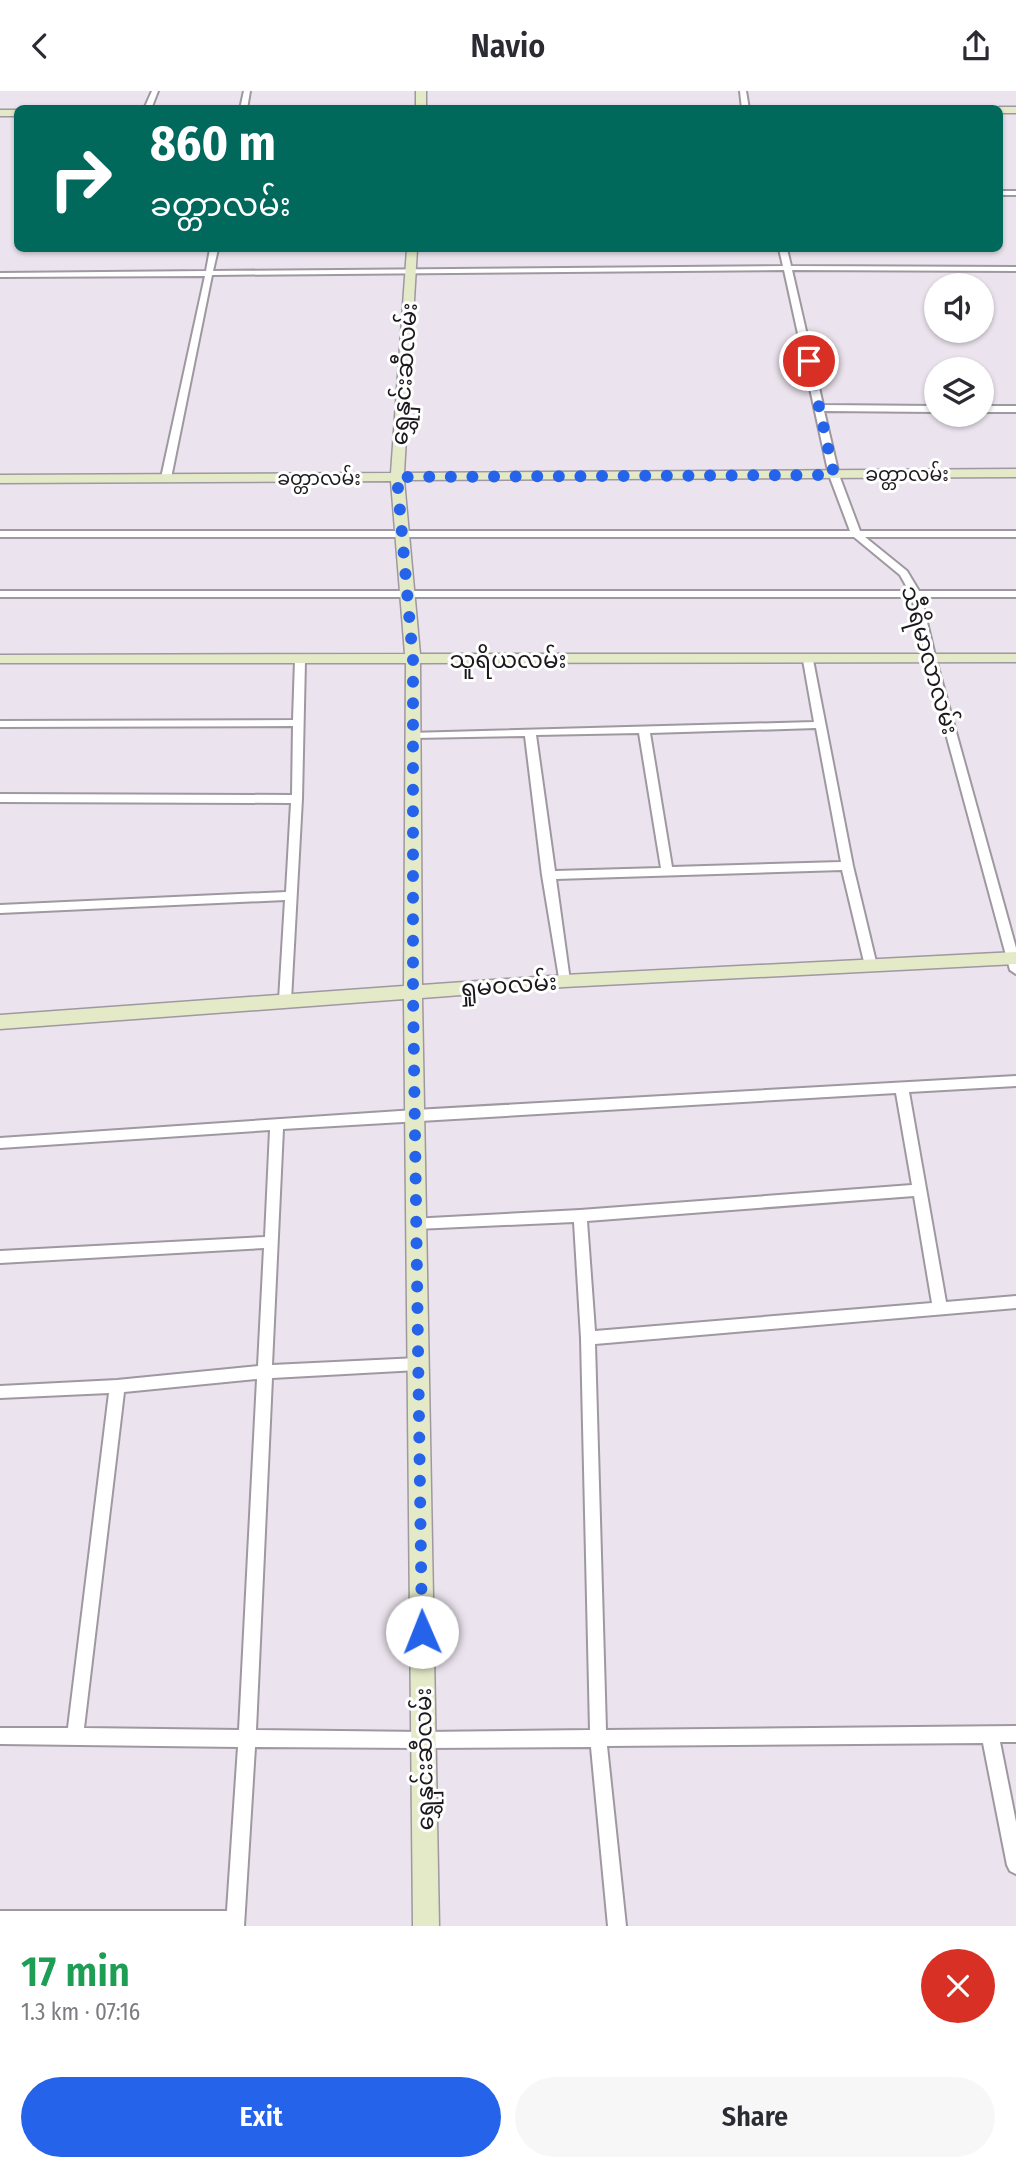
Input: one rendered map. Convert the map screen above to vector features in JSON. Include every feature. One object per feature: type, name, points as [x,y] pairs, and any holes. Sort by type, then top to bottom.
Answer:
[{"type":"street","points":[[166,478],[213,252]]},
{"type":"street","name":"ရွှေနှင်းဆီလမ်း","points":[[412,252],[397,477],[413,660],[413,991],[426,1926]]},
{"type":"street","points":[[784,252],[834,475],[856,534]]},
{"type":"street","points":[[0,275],[788,268],[1016,269]]},
{"type":"street","points":[[819,408],[924,409]]},
{"type":"street","points":[[994,409],[1016,409]]},
{"type":"street","name":"ခတ္တာလမ်း","points":[[0,479],[1016,473]]},
{"type":"street","points":[[0,534],[1016,534]]},
{"type":"street","name":"သီရိမာလာလမ်း","points":[[856,534],[904,573],[916,595],[931,660],[1015,962]]},
{"type":"street","points":[[0,594],[1016,594]]},
{"type":"street","name":"သူရိယလမ်း","points":[[0,659],[1016,658]]},
{"type":"street","points":[[285,1000],[296,799],[300,660]]},
{"type":"street","points":[[808,660],[847,866],[870,966]]},
{"type":"street","points":[[0,724],[298,723]]},
{"type":"street","points":[[413,735],[819,725]]},
{"type":"street","points":[[645,729],[667,871]]},
{"type":"street","points":[[530,732],[564,981]]},
{"type":"street","points":[[0,798],[296,799]]},
{"type":"street","points":[[548,875],[847,866]]},
{"type":"street","points":[[0,909],[291,896]]},
{"type":"street","name":"ရှုမဝလမ်း","points":[[0,1022],[564,981],[870,966],[1015,962]]},
{"type":"street","points":[[0,1143],[415,1115],[1016,1081]]},
{"type":"street","points":[[902,1087],[940,1306]]},
{"type":"street","points":[[0,1920],[235,1923],[278,1125]]},
{"type":"street","points":[[416,1223],[580,1216],[919,1190]]},
{"type":"street","points":[[580,1216],[588,1338],[598,1738],[617,1926]]},
{"type":"street","points":[[0,1257],[271,1242]]},
{"type":"street","points":[[588,1338],[940,1306],[1016,1302]]},
{"type":"street","points":[[0,1392],[117,1386],[264,1372],[418,1364]]},
{"type":"street","points":[[75,1738],[117,1386]]},
{"type":"street","points":[[990,1734],[1016,1865]]},
{"type":"street","points":[[0,1735],[75,1738],[424,1739],[1016,1734]]},
{"type":"route","points":[[422,1632],[413,991],[413,660],[397,477],[834,475],[809,361]]}]
